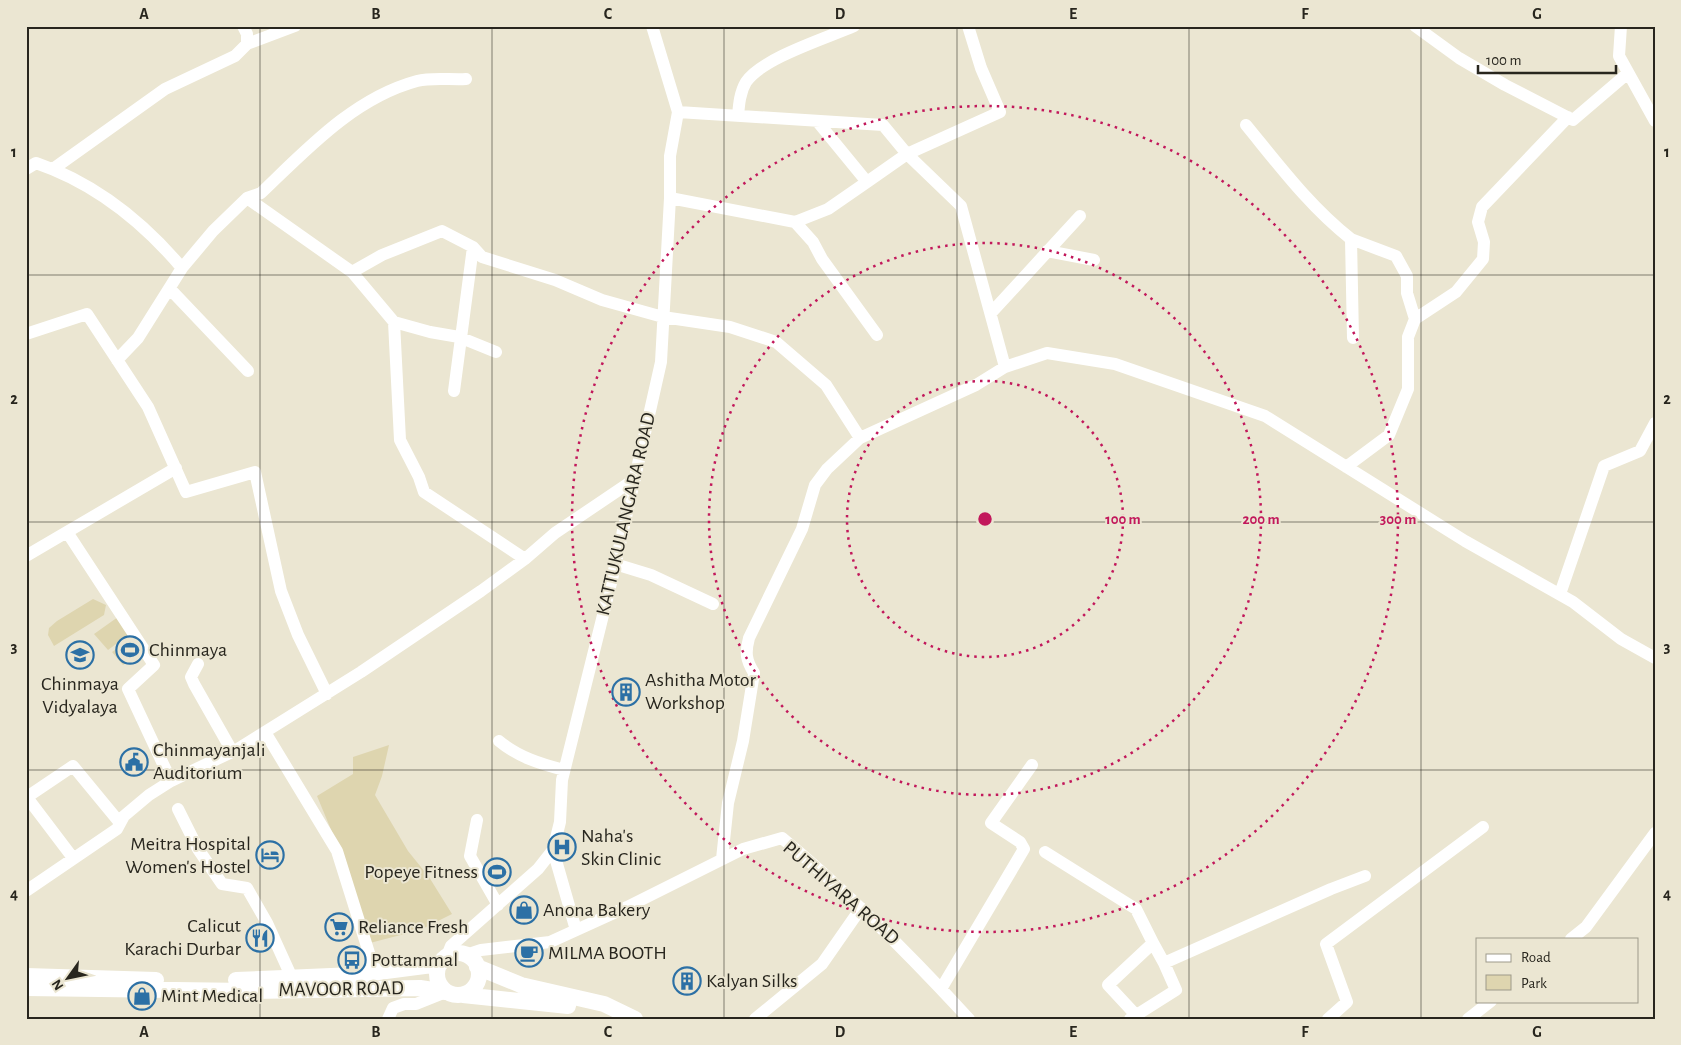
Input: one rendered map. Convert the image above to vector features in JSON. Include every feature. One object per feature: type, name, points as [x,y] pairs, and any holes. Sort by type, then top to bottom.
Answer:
[{"type":"main road","name":"MAVOOR ROAD","points":[[26,976],[175,980],[292,978],[374,972],[443,960],[455,954],[521,985],[604,1004],[635,1019]]},
{"type":"main road","points":[[443,960],[438,979],[446,992]]},
{"type":"main road","points":[[463,995],[472,990],[477,982],[472,961]]},
{"type":"main road","name":"MAVOOR ROAD","points":[[26,988],[124,991],[420,988],[456,995],[588,1009],[613,1019]]},
{"type":"street","points":[[243,26],[247,34],[247,44]]},
{"type":"street","points":[[53,169],[165,89],[235,56],[247,44],[295,26]]},
{"type":"street","name":"KATTUKULANGARA ROAD","points":[[443,960],[451,946],[538,870],[552,850],[560,822],[564,770],[635,479],[660,362],[670,198],[670,156],[678,112],[652,26]]},
{"type":"street","points":[[738,116],[739,99],[746,83],[754,73],[835,30],[854,26]]},
{"type":"street","points":[[670,198],[795,222],[828,209],[907,154],[1000,112],[981,68],[968,26]]},
{"type":"street","points":[[1415,26],[1466,63],[1573,120],[1628,73]]},
{"type":"street","points":[[1621,26],[1618,56],[1655,120]]},
{"type":"street","points":[[117,360],[138,338],[182,268],[213,230],[247,198],[261,193],[352,112],[385,92],[419,80],[466,79]]},
{"type":"street","points":[[678,112],[883,125],[907,154],[961,206],[1004,367]]},
{"type":"street","points":[[1346,467],[1389,435],[1408,388],[1408,337],[1415,319],[1456,292],[1483,259],[1484,242],[1478,222],[1482,206],[1568,117]]},
{"type":"street","points":[[817,121],[868,182]]},
{"type":"street","points":[[1246,124],[1295,184],[1334,226],[1351,239],[1396,256],[1407,276],[1407,293],[1415,319]]},
{"type":"street","points":[[26,169],[36,163],[53,169],[119,206],[147,230],[182,268]]},
{"type":"street","points":[[247,198],[352,272],[394,322],[430,332],[459,337],[496,352]]},
{"type":"street","points":[[991,313],[1080,216]]},
{"type":"street","points":[[795,222],[813,242],[822,258],[877,335]]},
{"type":"street","points":[[352,272],[382,254],[442,231],[472,248],[482,257],[555,280],[602,300],[663,318],[730,327],[776,342],[826,385],[860,438]]},
{"type":"street","points":[[1351,239],[1353,338]]},
{"type":"street","points":[[454,391],[459,337],[472,248]]},
{"type":"street","points":[[1047,251],[1094,260]]},
{"type":"street","points":[[170,289],[248,371]]},
{"type":"street","points":[[26,334],[87,314],[148,407],[186,492],[255,472],[281,591],[298,636],[327,694]]},
{"type":"street","points":[[394,322],[400,440],[419,477],[424,492],[525,559]]},
{"type":"street","points":[[722,859],[728,803],[742,741],[754,673],[747,661],[745,652],[749,638],[802,529],[816,485],[827,470],[860,438],[976,385],[1004,367],[1046,353],[1115,364],[1265,416],[1465,541],[1573,602],[1621,639],[1655,658]]},
{"type":"street","points":[[1560,594],[1604,466],[1640,451],[1655,424]]},
{"type":"street","points":[[26,556],[176,468]]},
{"type":"street","points":[[26,891],[117,830],[124,816],[171,781],[232,751],[327,694],[427,628],[525,559],[555,533],[635,479]]},
{"type":"street","points":[[67,532],[154,665],[128,689],[171,781]]},
{"type":"street","points":[[615,564],[651,575],[713,604]]},
{"type":"street","points":[[198,664],[191,677],[232,751]]},
{"type":"street","points":[[265,732],[337,851],[374,972]]},
{"type":"street","points":[[499,741],[510,750],[538,763],[564,770]]},
{"type":"street","points":[[941,989],[1024,849],[1020,842],[990,823],[1032,765]]},
{"type":"street","points":[[73,858],[27,796],[73,766],[120,823]]},
{"type":"street","points":[[178,809],[198,849],[222,884],[247,888],[267,923],[292,978]]},
{"type":"street","points":[[477,820],[470,856],[498,904]]},
{"type":"street","points":[[1328,1019],[1347,1002],[1326,944],[1482,827]]},
{"type":"street","points":[[1572,938],[1586,927],[1655,834]]},
{"type":"street","name":"PUTHIYARA ROAD","points":[[472,961],[481,950],[550,942],[743,848],[782,838],[822,871],[861,908],[969,1019]]},
{"type":"street","points":[[552,850],[576,930]]},
{"type":"street","points":[[1046,852],[1136,908],[1176,990],[1133,1016],[1108,985],[1153,943]]},
{"type":"street","points":[[1164,963],[1365,876]]},
{"type":"street","points":[[755,1019],[822,964],[861,908]]},
{"type":"street","points":[[388,1019],[393,1008],[404,1004],[416,1004],[446,992]]},
{"type":"street","points":[[1468,1019],[1490,1002]]},
{"type":"green space","points":[[93,599],[106,605],[104,615],[54,646],[48,635],[49,628]]},
{"type":"green space","points":[[125,612],[136,629],[108,650],[94,634]]},
{"type":"green space","name":"Chinmaya","points":[[139,633],[148,647],[123,665],[112,652]]},
{"type":"green space","points":[[389,745],[382,776],[375,795],[408,851],[429,877],[452,914],[420,930],[366,944],[337,844],[317,796],[353,774],[353,757]]},
{"type":"place","name":"Chinmaya","points":[[130,650]]},
{"type":"place","name":"Chinmaya Vidyalaya","points":[[80,655]]},
{"type":"place","name":"Ashitha Motor Workshop","points":[[626,692]]},
{"type":"place","name":"Chinmayanjali Auditorium","points":[[134,762]]},
{"type":"place","name":"Naha's Skin Clinic","points":[[562,847]]},
{"type":"place","name":"Meitra Hospital Women's Hostel","points":[[270,855]]},
{"type":"place","name":"Popeye Fitness","points":[[497,872]]},
{"type":"place","name":"Anona Bakery","points":[[524,910]]},
{"type":"place","name":"Reliance Fresh","points":[[339,927]]},
{"type":"place","name":"Calicut Karachi Durbar","points":[[260,938]]},
{"type":"place","name":"MILMA BOOTH","points":[[529,953]]},
{"type":"place","name":"Pottammal","points":[[352,960]]},
{"type":"place","name":"Kalyan Silks","points":[[687,981]]},
{"type":"place","name":"Mint Medical","points":[[142,996]]}]
